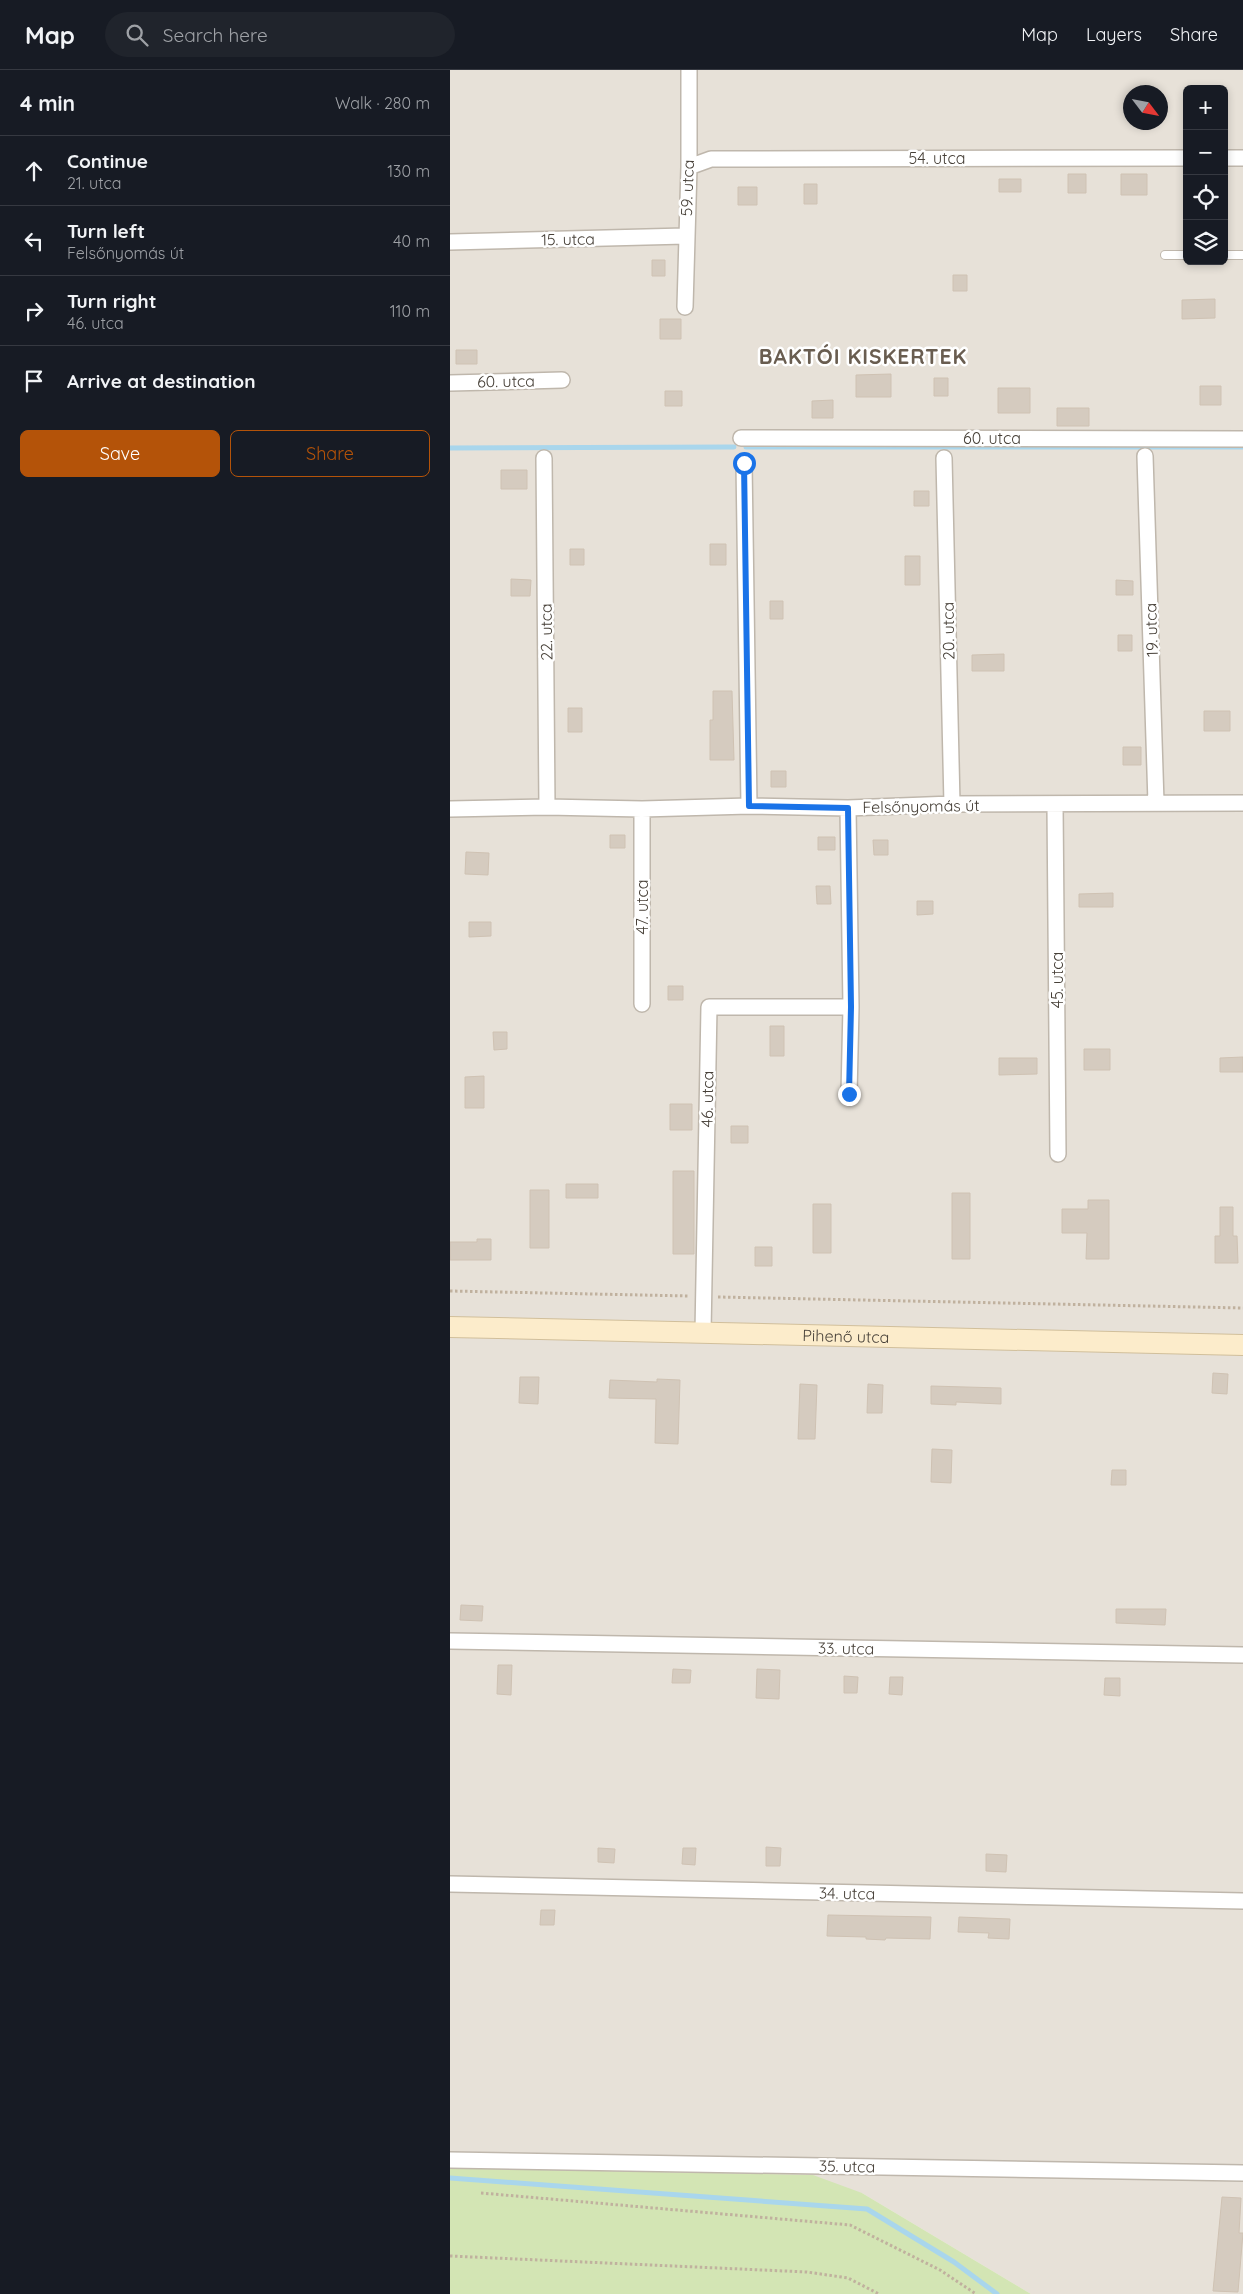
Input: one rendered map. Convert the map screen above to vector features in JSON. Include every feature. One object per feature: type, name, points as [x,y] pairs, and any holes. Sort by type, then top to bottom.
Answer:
[{"type":"street","name":"59. utca","points":[[684,307],[689,167],[689,70]]},
{"type":"street","name":"54. utca","points":[[689,167],[711,159],[1183,158]]},
{"type":"street","points":[[1228,158],[1243,158]]},
{"type":"street","name":"15. utca","points":[[450,242],[686,236]]},
{"type":"street","name":"60. utca","points":[[450,383],[562,380]]},
{"type":"street","name":"60. utca","points":[[742,438],[1243,439]]},
{"type":"street","name":"19. utca","points":[[1145,456],[1156,803]]},
{"type":"street","name":"22. utca","points":[[544,458],[547,807]]},
{"type":"street","name":"20. utca","points":[[944,458],[952,804]]},
{"type":"street","points":[[744,463],[749,806]]},
{"type":"street","name":"Felsőnyomás út","points":[[450,809],[547,807],[642,809],[749,806],[848,808],[952,804],[1055,806],[1243,803]]},
{"type":"street","name":"45. utca","points":[[1055,806],[1058,1154]]},
{"type":"street","points":[[848,808],[851,1007],[849,1094]]},
{"type":"street","name":"47. utca","points":[[642,809],[642,1004]]},
{"type":"street","name":"46. utca","points":[[703,1332],[702,1296],[709,1007],[851,1007]]},
{"type":"street","name":"Pihenő utca","points":[[450,1327],[1243,1345]]},
{"type":"street","name":"33. utca","points":[[450,1642],[1243,1655]]},
{"type":"street","name":"34. utca","points":[[450,1884],[1243,1901]]},
{"type":"street","name":"35. utca","points":[[450,2160],[1243,2174]]},
{"type":"lane","points":[[1165,255],[1183,255]]},
{"type":"lane","points":[[1228,255],[1243,255]]},
{"type":"path","points":[[450,1291],[549,1295],[702,1296],[1243,1308]]},
{"type":"path","points":[[481,2193],[850,2225],[940,2270],[976,2294]]},
{"type":"path","points":[[450,2256],[807,2272],[848,2278],[879,2294]]},
{"type":"shaded area","points":[[450,70],[1243,70],[1243,2294],[1031,2294],[862,2193],[450,2165]]},
{"type":"green space","points":[[450,2165],[500,2169],[813,2175],[862,2193],[1031,2294],[450,2294]]},
{"type":"building","points":[[1068,174],[1086,174],[1086,193],[1068,193]]},
{"type":"building","points":[[1121,174],[1147,174],[1147,195],[1121,195]]},
{"type":"building","points":[[999,179],[1021,179],[1021,192],[999,192]]},
{"type":"building","points":[[804,184],[817,184],[817,204],[804,204]]},
{"type":"building","points":[[738,187],[757,187],[757,205],[738,205]]},
{"type":"building","points":[[652,260],[665,260],[665,276],[652,276]]},
{"type":"building","points":[[953,275],[967,275],[967,291],[953,291]]},
{"type":"building","points":[[1215,299],[1215,318],[1182,319],[1182,300]]},
{"type":"building","points":[[660,319],[681,319],[681,339],[660,339]]},
{"type":"building","points":[[456,350],[477,350],[477,364],[456,364]]},
{"type":"building","points":[[891,374],[891,397],[856,397],[856,375]]},
{"type":"building","points":[[934,378],[948,378],[948,396],[934,396]]},
{"type":"building","points":[[1200,386],[1221,386],[1221,405],[1200,405]]},
{"type":"building","points":[[998,388],[1030,388],[1030,413],[998,413]]},
{"type":"building","points":[[665,391],[682,391],[682,406],[665,406]]},
{"type":"building","points":[[833,400],[833,418],[812,418],[812,401]]},
{"type":"building","points":[[1057,408],[1089,408],[1089,426],[1057,426]]},
{"type":"building","points":[[501,470],[527,470],[527,489],[501,489]]},
{"type":"building","points":[[914,491],[929,491],[929,506],[914,506]]},
{"type":"building","points":[[710,544],[726,544],[726,565],[710,565]]},
{"type":"building","points":[[570,549],[584,549],[584,565],[570,565]]},
{"type":"building","points":[[905,556],[920,556],[920,585],[905,585]]},
{"type":"building","points":[[511,579],[531,580],[530,596],[511,596]]},
{"type":"building","points":[[1116,580],[1133,581],[1133,595],[1116,595]]},
{"type":"building","points":[[770,601],[783,601],[783,619],[770,619]]},
{"type":"building","points":[[1118,635],[1132,635],[1132,651],[1118,651]]},
{"type":"building","points":[[1004,654],[1004,671],[972,671],[972,655]]},
{"type":"building","points":[[713,691],[732,691],[734,760],[710,760],[710,720],[713,720]]},
{"type":"building","points":[[568,708],[582,708],[582,732],[568,732]]},
{"type":"building","points":[[1204,711],[1230,711],[1230,731],[1204,731]]},
{"type":"building","points":[[1123,747],[1141,747],[1141,765],[1123,765]]},
{"type":"building","points":[[771,771],[786,771],[786,787],[771,787]]},
{"type":"building","points":[[610,835],[625,835],[625,848],[610,848]]},
{"type":"building","points":[[818,837],[835,837],[835,850],[818,850]]},
{"type":"building","points":[[873,840],[888,840],[888,855],[874,855]]},
{"type":"building","points":[[466,852],[489,853],[488,875],[465,874]]},
{"type":"building","points":[[816,886],[830,886],[831,904],[817,904]]},
{"type":"building","points":[[1113,893],[1113,907],[1079,907],[1079,894]]},
{"type":"building","points":[[917,901],[933,901],[933,914],[917,915]]},
{"type":"building","points":[[469,922],[491,922],[491,936],[469,937]]},
{"type":"building","points":[[668,986],[683,986],[683,1000],[668,1000]]},
{"type":"building","points":[[770,1026],[784,1026],[784,1056],[770,1056]]},
{"type":"building","points":[[493,1032],[507,1032],[507,1049],[494,1050]]},
{"type":"building","points":[[1084,1049],[1110,1049],[1110,1070],[1084,1070]]},
{"type":"building","points":[[1243,1057],[1243,1072],[1220,1072],[1220,1058]]},
{"type":"building","points":[[999,1058],[1037,1058],[1037,1074],[999,1075]]},
{"type":"building","points":[[484,1076],[484,1108],[465,1108],[465,1077]]},
{"type":"building","points":[[670,1104],[692,1104],[692,1130],[670,1130]]},
{"type":"building","points":[[731,1126],[748,1126],[748,1143],[731,1143]]},
{"type":"building","points":[[673,1171],[694,1171],[694,1254],[673,1254]]},
{"type":"building","points":[[566,1184],[598,1184],[598,1198],[566,1198]]},
{"type":"building","points":[[530,1190],[549,1190],[549,1248],[530,1248]]},
{"type":"building","points":[[952,1193],[970,1193],[970,1259],[952,1259]]},
{"type":"building","points":[[1088,1200],[1109,1200],[1109,1259],[1086,1259],[1087,1233],[1062,1233],[1062,1209],[1088,1209]]},
{"type":"building","points":[[813,1204],[831,1204],[831,1253],[813,1253]]},
{"type":"building","points":[[1220,1207],[1233,1207],[1233,1236],[1237,1236],[1238,1263],[1215,1263],[1215,1236],[1220,1236]]},
{"type":"building","points":[[477,1239],[491,1239],[491,1260],[450,1260],[450,1242],[477,1242]]},
{"type":"building","points":[[755,1247],[772,1247],[772,1266],[755,1266]]},
{"type":"building","points":[[1213,1373],[1228,1374],[1227,1394],[1212,1393]]},
{"type":"building","points":[[520,1377],[539,1377],[538,1404],[519,1403]]},
{"type":"building","points":[[657,1379],[680,1380],[678,1444],[655,1443],[656,1399],[609,1398],[610,1380],[657,1382]]},
{"type":"building","points":[[800,1384],[817,1385],[815,1439],[798,1439]]},
{"type":"building","points":[[868,1384],[883,1385],[882,1413],[867,1413]]},
{"type":"building","points":[[931,1386],[1001,1388],[1001,1404],[956,1402],[956,1405],[931,1404]]},
{"type":"building","points":[[932,1449],[952,1450],[951,1483],[931,1482]]},
{"type":"building","points":[[1112,1470],[1126,1470],[1126,1485],[1111,1485]]},
{"type":"building","points":[[461,1605],[483,1606],[482,1621],[460,1620]]},
{"type":"building","points":[[1116,1609],[1166,1609],[1165,1625],[1116,1623]]},
{"type":"building","points":[[498,1665],[512,1665],[511,1695],[497,1694]]},
{"type":"building","points":[[673,1669],[691,1670],[690,1683],[672,1683]]},
{"type":"building","points":[[757,1669],[780,1670],[779,1699],[756,1698]]},
{"type":"building","points":[[844,1676],[858,1677],[857,1693],[844,1693]]},
{"type":"building","points":[[890,1677],[903,1677],[902,1695],[889,1694]]},
{"type":"building","points":[[1105,1678],[1120,1678],[1120,1696],[1104,1695]]},
{"type":"building","points":[[766,1847],[781,1848],[780,1866],[766,1866]]},
{"type":"building","points":[[598,1848],[615,1849],[614,1863],[598,1862]]},
{"type":"building","points":[[683,1848],[696,1848],[695,1865],[682,1864]]},
{"type":"building","points":[[986,1854],[1007,1855],[1006,1872],[986,1871]]},
{"type":"building","points":[[541,1910],[555,1910],[554,1925],[540,1925]]},
{"type":"building","points":[[828,1915],[931,1917],[930,1939],[886,1938],[885,1940],[866,1939],[866,1937],[827,1936]]},
{"type":"building","points":[[959,1917],[1010,1919],[1009,1939],[988,1938],[989,1933],[958,1932]]},
{"type":"building","points":[[1222,2197],[1241,2198],[1239,2233],[1243,2233],[1238,2292],[1213,2291]]},
{"type":"waterway","points":[[450,448],[734,447]]},
{"type":"waterway","points":[[746,447],[1243,447]]},
{"type":"waterway","points":[[450,2178],[867,2209],[954,2262],[997,2294]]},
{"type":"district","name":"BAKTÓI KISKERTEK","points":[[863,357]]},
{"type":"route","points":[[744,463],[749,806],[848,808],[851,1007],[849,1094]]}]
